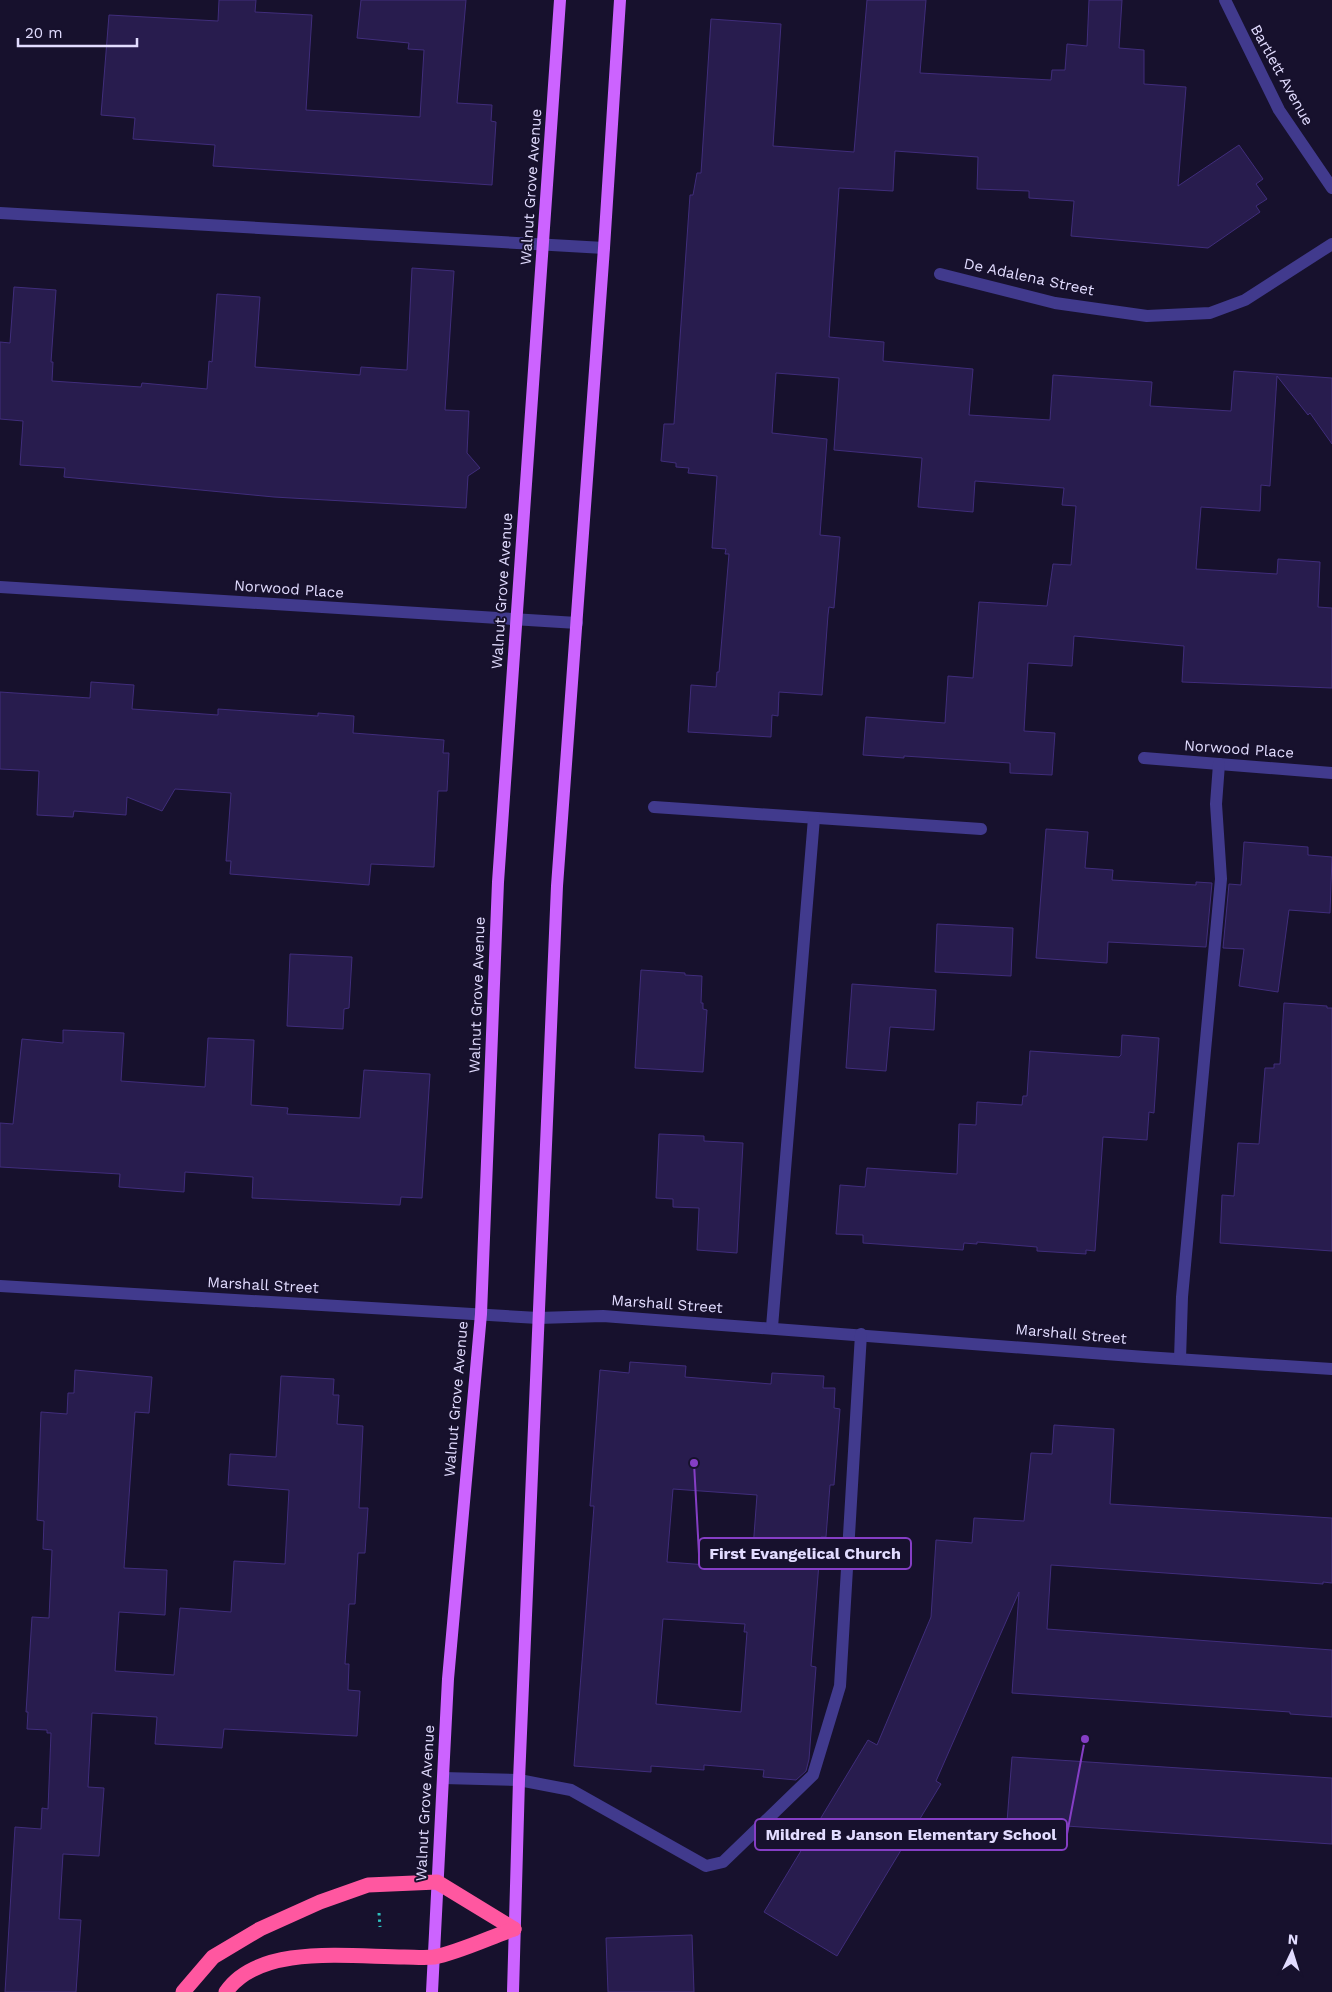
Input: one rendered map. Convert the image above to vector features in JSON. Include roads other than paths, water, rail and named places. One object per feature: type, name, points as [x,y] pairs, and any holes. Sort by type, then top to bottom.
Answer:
[{"type":"highway","points":[[183,1992],[213,1957],[260,1929],[320,1902],[368,1885],[437,1882],[514,1929]]},
{"type":"highway","points":[[226,1992],[230,1986],[253,1969],[285,1959],[320,1955],[434,1957],[514,1929]]},
{"type":"main road","name":"Walnut Grove Avenue","points":[[432,1992],[448,1679],[481,1314],[498,882],[560,0]]},
{"type":"main road","points":[[513,1992],[519,1780],[557,886],[604,248],[620,0]]},
{"type":"street","name":"Bartlett Avenue","points":[[1225,0],[1279,110],[1332,188]]},
{"type":"street","points":[[0,212],[604,248]]},
{"type":"street","name":"De Adalena Street","points":[[940,274],[1064,304],[1147,316],[1210,313],[1245,300],[1332,244]]},
{"type":"street","name":"Norwood Place","points":[[0,587],[577,623]]},
{"type":"street","name":"Norwood Place","points":[[1144,758],[1332,773]]},
{"type":"street","points":[[1180,1359],[1182,1297],[1221,879],[1216,804],[1219,764]]},
{"type":"street","points":[[654,806],[981,829]]},
{"type":"street","points":[[772,1327],[814,818]]},
{"type":"street","name":"Marshall Street","points":[[0,1286],[538,1318],[603,1316],[772,1327],[1180,1359],[1332,1368]]},
{"type":"street","points":[[443,1778],[519,1780],[571,1790],[706,1866],[723,1862],[813,1775],[840,1686],[861,1334]]},
{"type":"place","name":"First Evangelical Church","points":[[694,1463]]},
{"type":"place","name":"Mildred B Janson Elementary School","points":[[1085,1739]]}]
